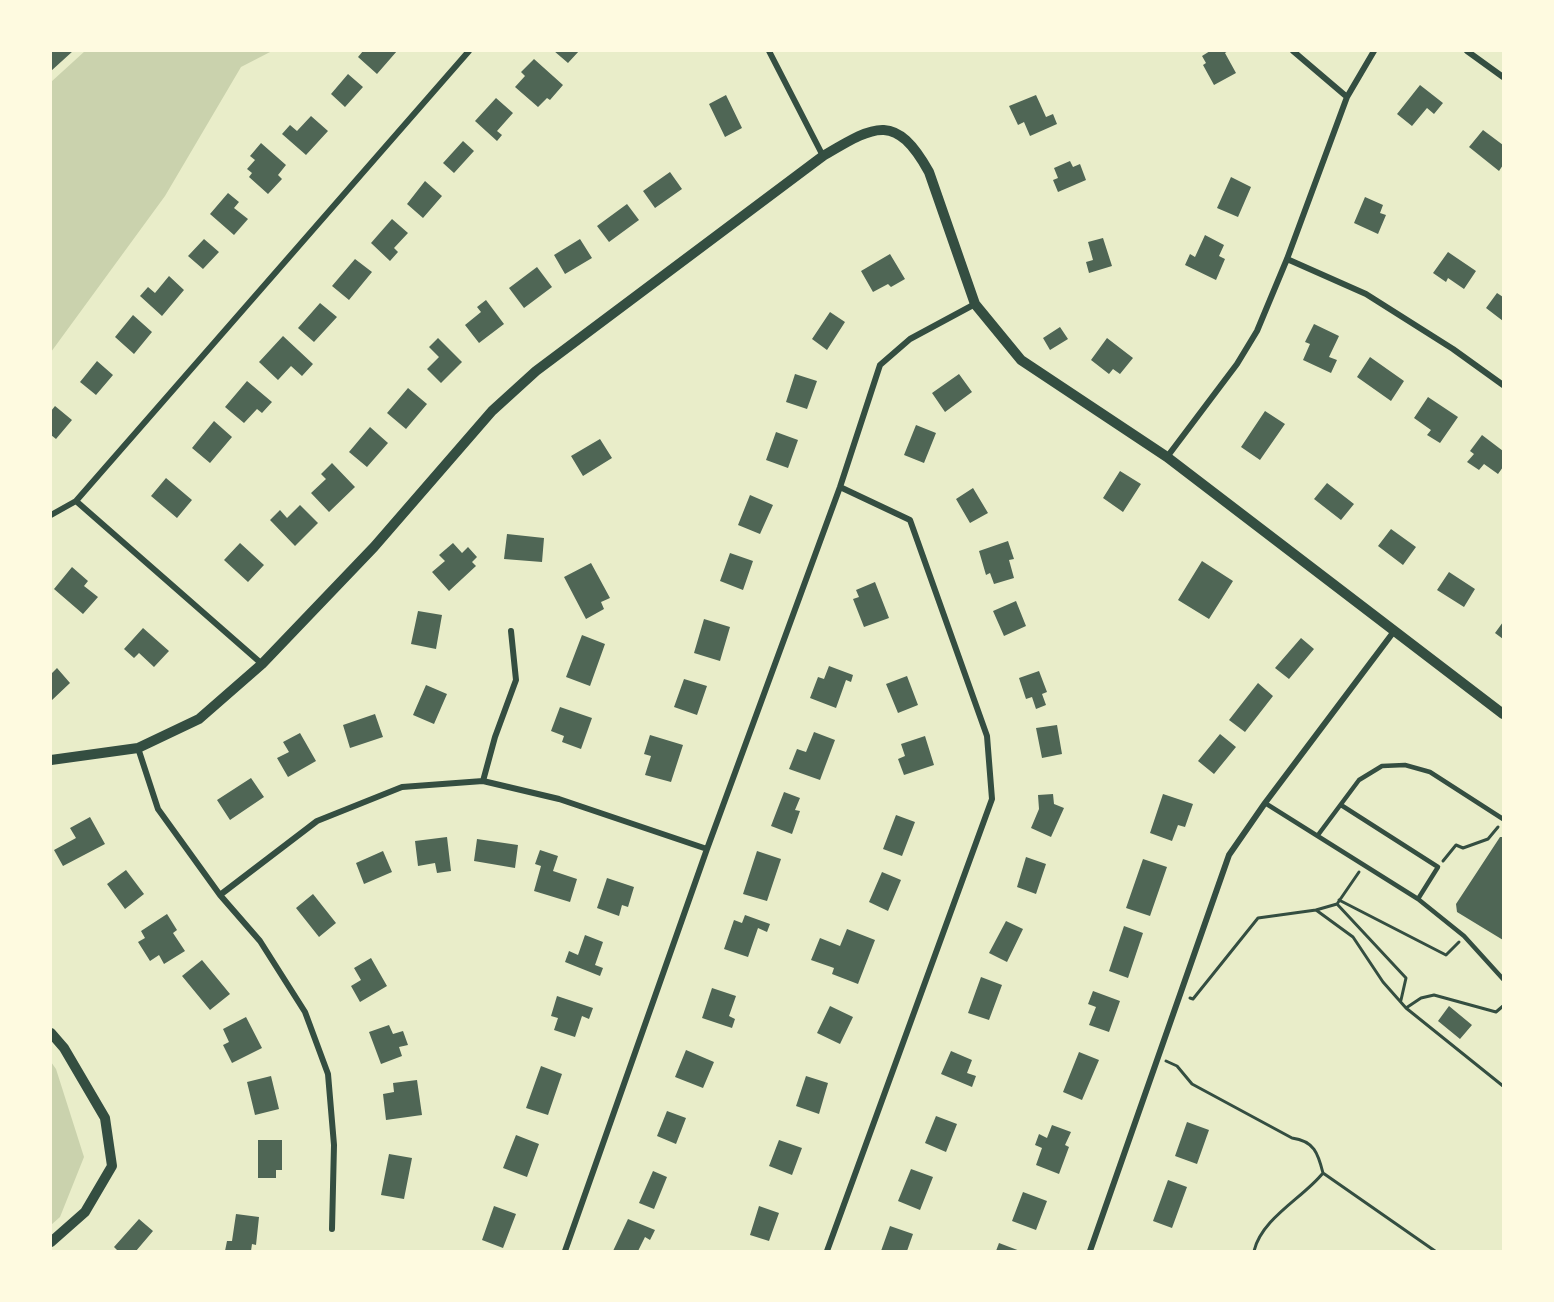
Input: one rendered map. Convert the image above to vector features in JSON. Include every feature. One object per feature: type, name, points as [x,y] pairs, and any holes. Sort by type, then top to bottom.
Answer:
[{"type":"street","points":[[51,515],[76,501],[469,51]]},
{"type":"street","points":[[769,51],[823,156]]},
{"type":"street","points":[[1293,51],[1347,97]]},
{"type":"street","points":[[1167,457],[1237,364],[1257,331],[1287,259],[1347,97],[1374,51]]},
{"type":"street","points":[[1467,51],[1503,77]]},
{"type":"street","points":[[51,760],[138,748],[199,719],[262,664],[374,547],[492,411],[536,370],[823,156],[855,137],[877,129],[896,133],[907,140],[918,152],[929,172],[975,304],[1021,360],[1167,457],[1503,714]]},
{"type":"street","points":[[1287,259],[1366,294],[1453,349],[1503,385]]},
{"type":"street","points":[[565,1251],[707,849],[840,487],[880,365],[910,339],[975,304]]},
{"type":"street","points":[[827,1251],[992,799],[987,736],[910,520],[840,487]]},
{"type":"street","points":[[76,501],[262,664]]},
{"type":"street","points":[[1090,1251],[1229,855],[1265,803],[1395,630]]},
{"type":"street","points":[[483,782],[495,736],[516,680],[511,631]]},
{"type":"street","points":[[138,748],[158,809],[220,895],[260,941],[305,1012],[328,1074],[334,1145],[332,1229]]},
{"type":"street","points":[[220,895],[317,821],[402,788],[483,782],[559,799],[707,849]]},
{"type":"street","points":[[51,1033],[64,1048],[105,1118],[112,1166],[85,1212],[51,1242]]},
{"type":"lane","points":[[1318,835],[1359,780],[1382,766],[1406,765],[1430,772],[1503,819]]},
{"type":"lane","points":[[1265,803],[1418,899],[1464,936],[1503,979]]},
{"type":"lane","points":[[1341,805],[1438,867],[1418,899]]},
{"type":"path","points":[[1438,867],[1456,845],[1463,848],[1488,839],[1499,826]]},
{"type":"path","points":[[1180,993],[1193,999],[1258,918],[1316,910],[1338,902],[1364,865]]},
{"type":"path","points":[[1338,902],[1446,956],[1464,936]]},
{"type":"path","points":[[1338,902],[1406,978],[1401,1002]]},
{"type":"path","points":[[1316,910],[1353,937],[1383,982],[1406,1008],[1503,1086]]},
{"type":"path","points":[[1406,1008],[1421,998],[1434,995],[1496,1012],[1503,1006]]},
{"type":"path","points":[[1158,1057],[1178,1066],[1192,1084],[1292,1138],[1304,1140],[1319,1154],[1323,1173],[1435,1251]]},
{"type":"path","points":[[1254,1251],[1256,1244],[1270,1224],[1312,1187],[1323,1173]]},
{"type":"green space","points":[[85,51],[272,51],[241,67],[165,196],[51,352],[51,82]]},
{"type":"green space","points":[[51,1062],[56,1069],[84,1157],[60,1217],[51,1225]]},
{"type":"building","points":[[51,51],[73,51],[51,71]]},
{"type":"building","points":[[363,51],[397,51],[377,74],[358,57]]},
{"type":"building","points":[[554,51],[579,51],[568,63]]},
{"type":"building","points":[[1210,51],[1228,51],[1225,53],[1236,73],[1214,85],[1203,65],[1206,63],[1202,56]]},
{"type":"building","points":[[534,59],[563,85],[550,100],[547,98],[538,107],[515,87],[525,76],[521,72]]},
{"type":"building","points":[[348,74],[363,87],[345,107],[331,94]]},
{"type":"building","points":[[1420,85],[1443,103],[1434,114],[1427,108],[1412,126],[1397,114]]},
{"type":"building","points":[[726,95],[742,128],[725,137],[709,104]]},
{"type":"building","points":[[1036,95],[1046,117],[1053,114],[1057,124],[1030,136],[1024,122],[1018,125],[1009,106]]},
{"type":"building","points":[[496,98],[513,113],[497,131],[502,135],[497,141],[475,121]]},
{"type":"building","points":[[311,116],[328,131],[306,155],[282,134],[290,125],[297,131]]},
{"type":"building","points":[[1483,130],[1503,145],[1503,165],[1499,171],[1469,147]]},
{"type":"building","points":[[463,141],[474,151],[454,173],[443,163]]},
{"type":"building","points":[[261,143],[286,165],[278,175],[282,179],[268,194],[249,177],[252,173],[247,169],[255,160],[250,156]]},
{"type":"building","points":[[1070,161],[1073,167],[1080,164],[1086,180],[1058,192],[1053,180],[1058,178],[1054,168]]},
{"type":"building","points":[[670,172],[682,189],[655,208],[643,191]]},
{"type":"building","points":[[1231,177],[1251,187],[1238,217],[1217,208]]},
{"type":"building","points":[[425,181],[442,196],[423,218],[407,204]]},
{"type":"building","points":[[228,193],[239,202],[234,208],[248,219],[234,235],[210,214]]},
{"type":"building","points":[[1365,197],[1383,205],[1380,213],[1386,215],[1378,234],[1354,223]]},
{"type":"building","points":[[627,204],[639,220],[609,242],[597,226]]},
{"type":"building","points":[[392,219],[408,233],[394,248],[398,252],[390,261],[371,243]]},
{"type":"building","points":[[1205,235],[1224,245],[1219,256],[1225,259],[1216,280],[1185,265],[1190,254],[1195,257]]},
{"type":"building","points":[[1103,238],[1112,266],[1089,273],[1086,262],[1093,260],[1088,242]]},
{"type":"building","points":[[204,239],[219,252],[203,269],[188,256]]},
{"type":"building","points":[[580,239],[592,258],[565,274],[554,255]]},
{"type":"building","points":[[1448,252],[1476,271],[1464,289],[1448,278],[1446,282],[1433,273]]},
{"type":"building","points":[[890,254],[905,279],[891,287],[888,284],[873,292],[861,271]]},
{"type":"building","points":[[355,259],[372,272],[349,300],[332,286]]},
{"type":"building","points":[[537,267],[552,287],[524,308],[509,288]]},
{"type":"building","points":[[169,276],[184,290],[162,316],[140,296],[148,287],[155,293]]},
{"type":"building","points":[[1497,293],[1503,297],[1503,321],[1486,308]]},
{"type":"building","points":[[486,300],[504,324],[479,343],[465,325],[481,312],[477,307]]},
{"type":"building","points":[[320,303],[337,317],[314,342],[298,328]]},
{"type":"building","points":[[830,312],[845,322],[827,350],[812,339]]},
{"type":"building","points":[[133,315],[152,332],[134,354],[115,337]]},
{"type":"building","points":[[1314,324],[1339,336],[1329,357],[1337,360],[1331,373],[1303,360],[1310,344],[1305,342]]},
{"type":"building","points":[[1060,327],[1068,339],[1050,350],[1043,338]]},
{"type":"building","points":[[283,336],[313,364],[302,376],[291,366],[278,380],[259,362]]},
{"type":"building","points":[[438,338],[462,362],[441,383],[427,369],[439,357],[429,347]]},
{"type":"building","points":[[1107,338],[1133,358],[1120,374],[1113,369],[1109,374],[1091,360]]},
{"type":"building","points":[[1370,357],[1404,381],[1391,401],[1357,377]]},
{"type":"building","points":[[97,361],[113,375],[96,395],[80,382]]},
{"type":"building","points":[[795,374],[817,381],[807,409],[786,402]]},
{"type":"building","points":[[959,374],[972,392],[945,412],[932,393]]},
{"type":"building","points":[[247,381],[272,402],[262,413],[257,409],[244,423],[225,407]]},
{"type":"building","points":[[408,388],[427,404],[406,429],[387,413]]},
{"type":"building","points":[[1428,397],[1458,417],[1440,443],[1427,435],[1431,430],[1414,418]]},
{"type":"building","points":[[55,406],[72,420],[56,439],[51,435],[51,411]]},
{"type":"building","points":[[1265,411],[1285,424],[1260,460],[1241,447]]},
{"type":"building","points":[[214,421],[232,437],[210,463],[192,448]]},
{"type":"building","points":[[916,425],[936,433],[924,463],[904,455]]},
{"type":"building","points":[[370,427],[388,443],[367,467],[349,452]]},
{"type":"building","points":[[776,432],[798,440],[788,468],[766,460]]},
{"type":"building","points":[[1482,435],[1503,451],[1503,467],[1498,474],[1484,464],[1479,470],[1467,462],[1474,454],[1470,451]]},
{"type":"building","points":[[600,439],[612,458],[583,476],[571,456]]},
{"type":"building","points":[[332,463],[355,487],[329,512],[311,493],[326,479],[321,474]]},
{"type":"building","points":[[1120,471],[1141,484],[1123,512],[1103,498]]},
{"type":"building","points":[[166,478],[192,500],[177,518],[151,496]]},
{"type":"building","points":[[1327,483],[1354,504],[1341,520],[1314,499]]},
{"type":"building","points":[[973,488],[988,513],[970,523],[956,499]]},
{"type":"building","points":[[750,495],[773,505],[760,534],[738,525]]},
{"type":"building","points":[[300,505],[318,523],[295,546],[270,520],[280,510],[287,518]]},
{"type":"building","points":[[1391,529],[1416,547],[1403,565],[1378,546]]},
{"type":"building","points":[[507,534],[544,538],[542,562],[504,559]]},
{"type":"building","points":[[1008,541],[1014,559],[1009,560],[1014,578],[994,584],[990,573],[986,575],[979,551]]},
{"type":"building","points":[[240,543],[264,565],[248,582],[224,560]]},
{"type":"building","points":[[453,543],[462,553],[468,547],[477,557],[472,562],[476,566],[449,591],[432,572],[445,561],[439,555]]},
{"type":"building","points":[[730,553],[753,561],[743,590],[720,581]]},
{"type":"building","points":[[1202,561],[1233,581],[1209,619],[1178,600]]},
{"type":"building","points":[[591,563],[610,598],[601,602],[604,609],[586,619],[564,577]]},
{"type":"building","points":[[72,567],[88,581],[84,586],[98,597],[83,614],[54,589]]},
{"type":"building","points":[[1449,572],[1475,589],[1464,607],[1437,590]]},
{"type":"building","points":[[875,582],[889,618],[864,627],[853,599],[859,597],[856,590]]},
{"type":"building","points":[[1016,601],[1026,626],[1004,636],[993,611]]},
{"type":"building","points":[[418,611],[442,615],[436,649],[411,644]]},
{"type":"building","points":[[704,619],[730,627],[720,661],[694,653]]},
{"type":"building","points":[[1503,622],[1503,639],[1495,633]]},
{"type":"building","points":[[143,628],[169,651],[154,667],[139,653],[134,658],[124,649]]},
{"type":"building","points":[[582,635],[605,644],[590,686],[566,677]]},
{"type":"building","points":[[1301,638],[1314,649],[1289,679],[1275,668]]},
{"type":"building","points":[[829,666],[853,675],[851,682],[846,680],[836,708],[810,698],[818,677],[824,679]]},
{"type":"building","points":[[57,668],[70,683],[51,701],[51,674]]},
{"type":"building","points":[[1039,671],[1047,692],[1042,694],[1046,705],[1036,709],[1032,697],[1026,699],[1019,678]]},
{"type":"building","points":[[907,676],[918,705],[898,713],[886,684]]},
{"type":"building","points":[[684,679],[707,686],[697,715],[674,707]]},
{"type":"building","points":[[1258,683],[1273,696],[1245,732],[1229,720]]},
{"type":"building","points":[[426,685],[447,694],[434,724],[413,715]]},
{"type":"building","points":[[560,707],[592,718],[581,749],[562,742],[564,736],[551,731]]},
{"type":"building","points":[[375,714],[383,737],[350,748],[343,725]]},
{"type":"building","points":[[1057,725],[1062,754],[1042,758],[1036,728]]},
{"type":"building","points":[[814,732],[835,740],[820,780],[789,769],[797,749],[806,752]]},
{"type":"building","points":[[300,733],[316,761],[288,777],[277,758],[289,752],[283,742]]},
{"type":"building","points":[[1220,734],[1236,747],[1214,774],[1198,761]]},
{"type":"building","points":[[650,735],[683,745],[671,782],[645,775],[651,756],[644,754]]},
{"type":"building","points":[[925,736],[934,765],[904,775],[898,759],[905,756],[901,744]]},
{"type":"building","points":[[251,778],[264,797],[230,820],[217,800]]},
{"type":"building","points":[[784,792],[800,798],[795,810],[800,811],[792,834],[771,826]]},
{"type":"building","points":[[1053,794],[1054,804],[1064,808],[1051,837],[1031,828],[1039,809],[1038,795]]},
{"type":"building","points":[[1163,794],[1193,804],[1185,827],[1178,825],[1172,841],[1150,833]]},
{"type":"building","points":[[896,815],[915,822],[902,856],[883,849]]},
{"type":"building","points":[[90,817],[105,844],[63,866],[54,850],[76,838],[70,828]]},
{"type":"building","points":[[447,837],[451,871],[437,873],[435,863],[418,866],[415,841]]},
{"type":"building","points":[[1500,837],[1503,837],[1503,940],[1457,912],[1456,904]]},
{"type":"building","points":[[477,839],[518,845],[515,868],[474,861]]},
{"type":"building","points":[[540,850],[558,856],[553,871],[577,879],[570,902],[534,891],[541,866],[535,864]]},
{"type":"building","points":[[383,851],[392,872],[364,884],[356,863]]},
{"type":"building","points":[[757,851],[781,859],[767,901],[743,894]]},
{"type":"building","points":[[1026,857],[1046,864],[1036,894],[1017,887]]},
{"type":"building","points":[[1143,859],[1167,867],[1150,916],[1126,908]]},
{"type":"building","points":[[126,870],[144,894],[125,909],[107,884]]},
{"type":"building","points":[[882,872],[901,880],[888,911],[869,902]]},
{"type":"building","points":[[607,878],[634,887],[628,907],[622,905],[619,916],[597,908]]},
{"type":"building","points":[[313,894],[336,923],[319,937],[296,908]]},
{"type":"building","points":[[167,914],[177,930],[173,933],[185,951],[164,964],[159,955],[150,961],[138,942],[145,938],[141,931]]},
{"type":"building","points":[[745,915],[770,924],[767,932],[758,928],[748,957],[724,949],[734,920],[742,923]]},
{"type":"building","points":[[1006,921],[1023,929],[1007,962],[989,953]]},
{"type":"building","points":[[1124,926],[1143,933],[1128,978],[1109,971]]},
{"type":"building","points":[[847,929],[875,940],[858,984],[832,974],[834,968],[811,960],[820,938],[840,946]]},
{"type":"building","points":[[585,935],[603,942],[595,965],[603,968],[600,976],[565,962],[569,951],[578,955]]},
{"type":"building","points":[[371,958],[387,986],[360,1002],[351,986],[361,980],[354,968]]},
{"type":"building","points":[[202,960],[230,994],[210,1010],[182,976]]},
{"type":"building","points":[[981,977],[1002,985],[989,1020],[968,1013]]},
{"type":"building","points":[[712,988],[736,996],[729,1016],[735,1019],[732,1028],[702,1018]]},
{"type":"building","points":[[1093,991],[1120,1001],[1109,1032],[1089,1025],[1096,1007],[1088,1004]]},
{"type":"building","points":[[557,996],[593,1008],[589,1019],[582,1016],[575,1037],[554,1030],[558,1018],[551,1016]]},
{"type":"building","points":[[830,1006],[853,1017],[840,1044],[817,1033]]},
{"type":"building","points":[[1449,1006],[1472,1025],[1460,1039],[1438,1021]]},
{"type":"building","points":[[246,1017],[262,1048],[232,1063],[223,1045],[229,1042],[223,1029]]},
{"type":"building","points":[[389,1025],[393,1034],[403,1031],[408,1045],[399,1047],[402,1056],[381,1064],[369,1032]]},
{"type":"building","points":[[686,1050],[714,1062],[703,1088],[675,1077]]},
{"type":"building","points":[[951,1051],[972,1060],[967,1073],[976,1076],[972,1087],[941,1074]]},
{"type":"building","points":[[1079,1052],[1099,1060],[1082,1100],[1063,1092]]},
{"type":"building","points":[[541,1066],[562,1074],[548,1115],[526,1108]]},
{"type":"building","points":[[271,1076],[279,1109],[255,1115],[247,1082]]},
{"type":"building","points":[[806,1076],[828,1083],[819,1114],[796,1106]]},
{"type":"building","points":[[417,1080],[422,1115],[386,1120],[383,1094],[394,1092],[393,1083]]},
{"type":"building","points":[[667,1111],[686,1118],[676,1144],[657,1136]]},
{"type":"building","points":[[936,1116],[957,1124],[946,1152],[925,1143]]},
{"type":"building","points":[[1187,1122],[1209,1130],[1197,1164],[1175,1156]]},
{"type":"building","points":[[1052,1125],[1071,1132],[1065,1145],[1069,1147],[1059,1174],[1036,1165],[1042,1148],[1035,1145],[1039,1134],[1047,1138]]},
{"type":"building","points":[[516,1135],[539,1144],[527,1177],[503,1168]]},
{"type":"building","points":[[258,1140],[282,1140],[282,1170],[276,1170],[276,1178],[258,1178]]},
{"type":"building","points":[[779,1140],[802,1148],[792,1175],[769,1166]]},
{"type":"building","points":[[389,1154],[412,1158],[404,1199],[381,1195]]},
{"type":"building","points":[[911,1169],[933,1177],[920,1210],[898,1201]]},
{"type":"building","points":[[653,1171],[667,1177],[654,1209],[639,1203]]},
{"type":"building","points":[[1168,1180],[1187,1187],[1172,1228],[1153,1221]]},
{"type":"building","points":[[1023,1192],[1047,1201],[1036,1230],[1012,1221]]},
{"type":"building","points":[[494,1206],[516,1214],[503,1248],[482,1240]]},
{"type":"building","points":[[759,1206],[779,1213],[769,1241],[750,1235]]},
{"type":"building","points":[[236,1214],[259,1217],[256,1245],[252,1244],[251,1251],[225,1251],[227,1241],[232,1241]]},
{"type":"building","points":[[139,1219],[153,1231],[136,1251],[118,1251],[114,1247]]},
{"type":"building","points":[[628,1219],[655,1230],[650,1240],[645,1237],[638,1251],[613,1251]]},
{"type":"building","points":[[890,1226],[913,1234],[907,1251],[881,1251]]},
{"type":"building","points":[[999,1243],[1020,1251],[996,1251]]}]
